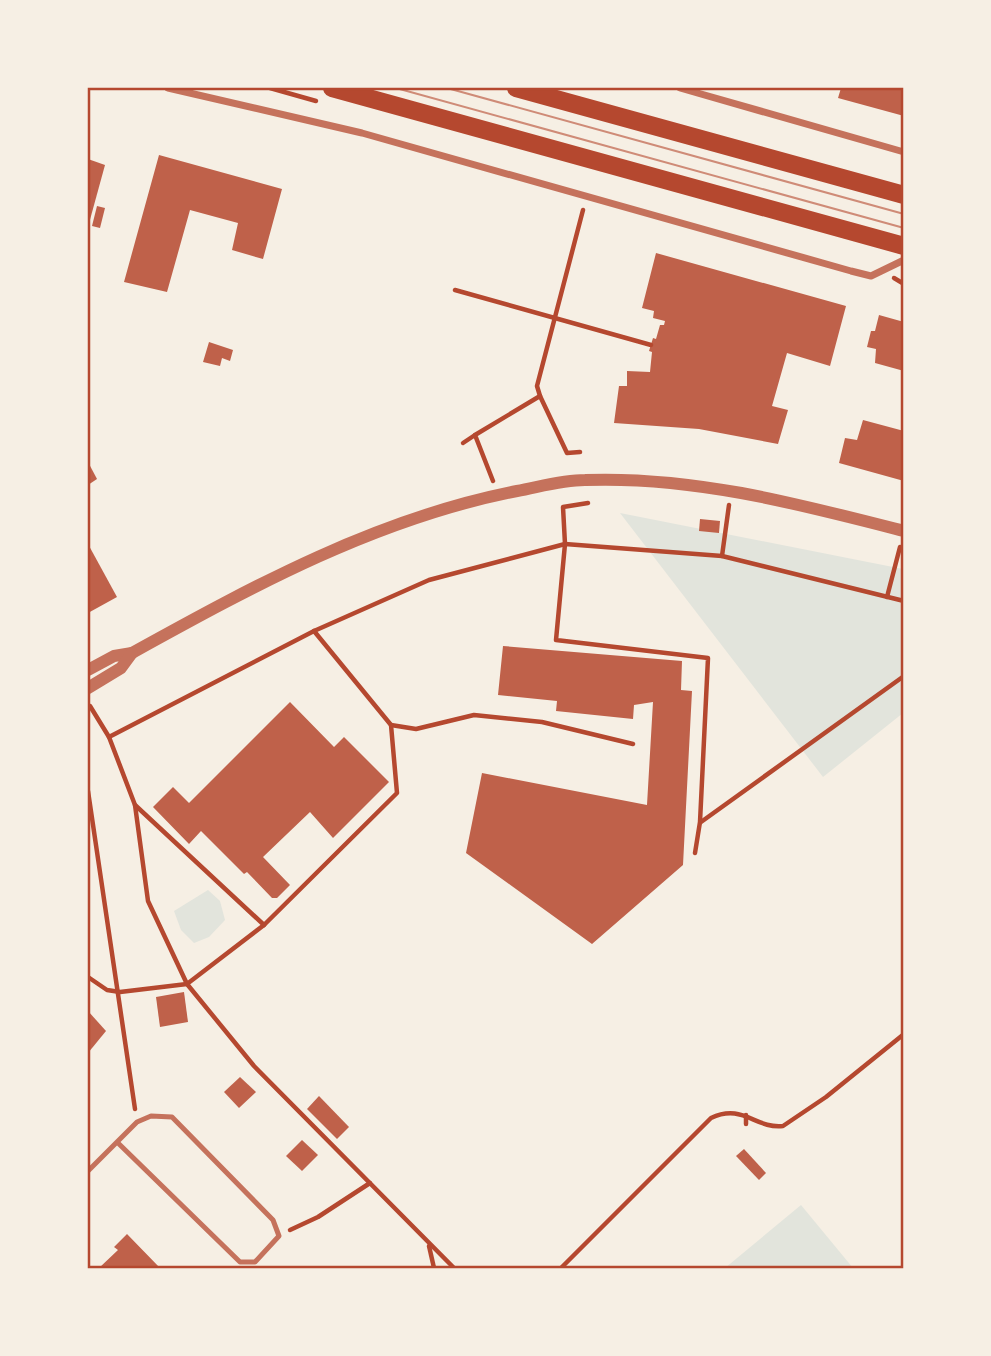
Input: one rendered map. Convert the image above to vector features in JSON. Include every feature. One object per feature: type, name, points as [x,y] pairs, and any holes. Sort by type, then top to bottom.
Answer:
[{"type":"main road","points":[[332,88],[904,246]]},
{"type":"main road","points":[[516,88],[904,195]]},
{"type":"street","points":[[168,88],[362,133],[871,276],[904,260]]},
{"type":"street","points":[[680,88],[904,152]]},
{"type":"street","points":[[88,670],[114,656],[132,653],[261,582],[355,539],[498,495],[584,480],[671,483],[764,495],[904,533]]},
{"type":"street","points":[[88,688],[121,668],[132,653]]},
{"type":"lane","points":[[88,1171],[117,1142],[137,1122],[151,1116],[172,1117],[273,1220],[279,1236],[255,1262],[240,1262],[117,1142]]},
{"type":"path","points":[[580,452],[567,453],[537,386],[587,196]]},
{"type":"path","points":[[455,290],[651,345]]},
{"type":"path","points":[[463,443],[540,396]]},
{"type":"path","points":[[475,435],[498,495]]},
{"type":"path","points":[[722,556],[730,491]]},
{"type":"path","points":[[588,503],[563,507],[565,544],[556,640],[709,658],[700,822],[695,853]]},
{"type":"path","points":[[887,597],[904,533]]},
{"type":"path","points":[[109,737],[314,631],[429,580],[565,544],[722,556],[904,601]]},
{"type":"path","points":[[88,977],[107,990],[120,992],[187,984],[264,925],[397,793],[391,725],[314,631]]},
{"type":"path","points":[[700,822],[904,676]]},
{"type":"path","points":[[90,706],[109,737],[135,805],[148,901],[187,984],[254,1066],[454,1269]]},
{"type":"path","points":[[391,725],[416,729],[474,715],[542,722],[633,744]]},
{"type":"path","points":[[88,792],[120,992],[137,1122]]},
{"type":"path","points":[[135,805],[264,925]]},
{"type":"path","points":[[561,1269],[711,1118],[730,1111],[774,1127],[799,1117],[904,1034]]},
{"type":"path","points":[[746,1115],[746,1124]]},
{"type":"path","points":[[279,1236],[318,1217],[370,1183]]},
{"type":"path","points":[[429,1246],[434,1269]]},
{"type":"shaded area","points":[[620,513],[903,569],[903,713],[823,777]]},
{"type":"shaded area","points":[[208,890],[220,901],[225,920],[209,937],[194,943],[181,930],[174,911]]},
{"type":"shaded area","points":[[801,1205],[853,1268],[725,1268]]},
{"type":"building","points":[[841,88],[904,88],[904,116],[838,98]]},
{"type":"building","points":[[159,155],[282,189],[263,259],[232,250],[238,223],[190,210],[167,292],[124,282]]},
{"type":"building","points":[[88,159],[105,165],[88,227]]},
{"type":"building","points":[[97,206],[105,208],[100,228],[92,226]]},
{"type":"building","points":[[656,253],[846,306],[830,366],[787,353],[772,406],[788,410],[778,444],[699,429],[614,423],[619,386],[627,386],[627,371],[650,372],[652,352],[649,351],[653,338],[656,339],[660,325],[664,325],[665,321],[653,318],[654,311],[642,308]]},
{"type":"building","points":[[879,315],[904,322],[904,371],[875,363],[876,349],[867,347]]},
{"type":"building","points":[[209,342],[233,350],[230,361],[222,358],[220,366],[203,362]]},
{"type":"building","points":[[863,420],[904,431],[904,481],[839,463],[845,438],[857,440]]},
{"type":"building","points":[[88,462],[97,479],[88,485]]},
{"type":"building","points":[[700,519],[720,521],[719,533],[699,531]]},
{"type":"building","points":[[88,544],[117,597],[88,613]]},
{"type":"building","points":[[503,646],[682,661],[681,690],[692,691],[683,865],[592,944],[466,853],[482,773],[647,805],[653,702],[634,705],[633,719],[556,711],[557,701],[498,695]]},
{"type":"building","points":[[290,702],[334,747],[344,737],[389,782],[333,838],[310,812],[263,857],[290,885],[277,898],[272,898],[201,831],[189,844],[153,807],[173,787],[189,803]]},
{"type":"building","points":[[184,992],[188,1022],[160,1027],[156,997]]},
{"type":"building","points":[[88,1011],[106,1031],[88,1053]]},
{"type":"building","points":[[240,1077],[256,1092],[239,1108],[224,1092]]},
{"type":"building","points":[[319,1096],[349,1127],[337,1139],[307,1109]]},
{"type":"building","points":[[302,1140],[318,1155],[302,1171],[286,1156]]},
{"type":"building","points":[[744,1149],[766,1173],[759,1180],[736,1156]]},
{"type":"building","points":[[127,1234],[160,1268],[99,1268],[118,1250],[114,1247]]},
{"type":"tram line","points":[[396,88],[904,228]]},
{"type":"tram line","points":[[447,88],[904,214]]}]
